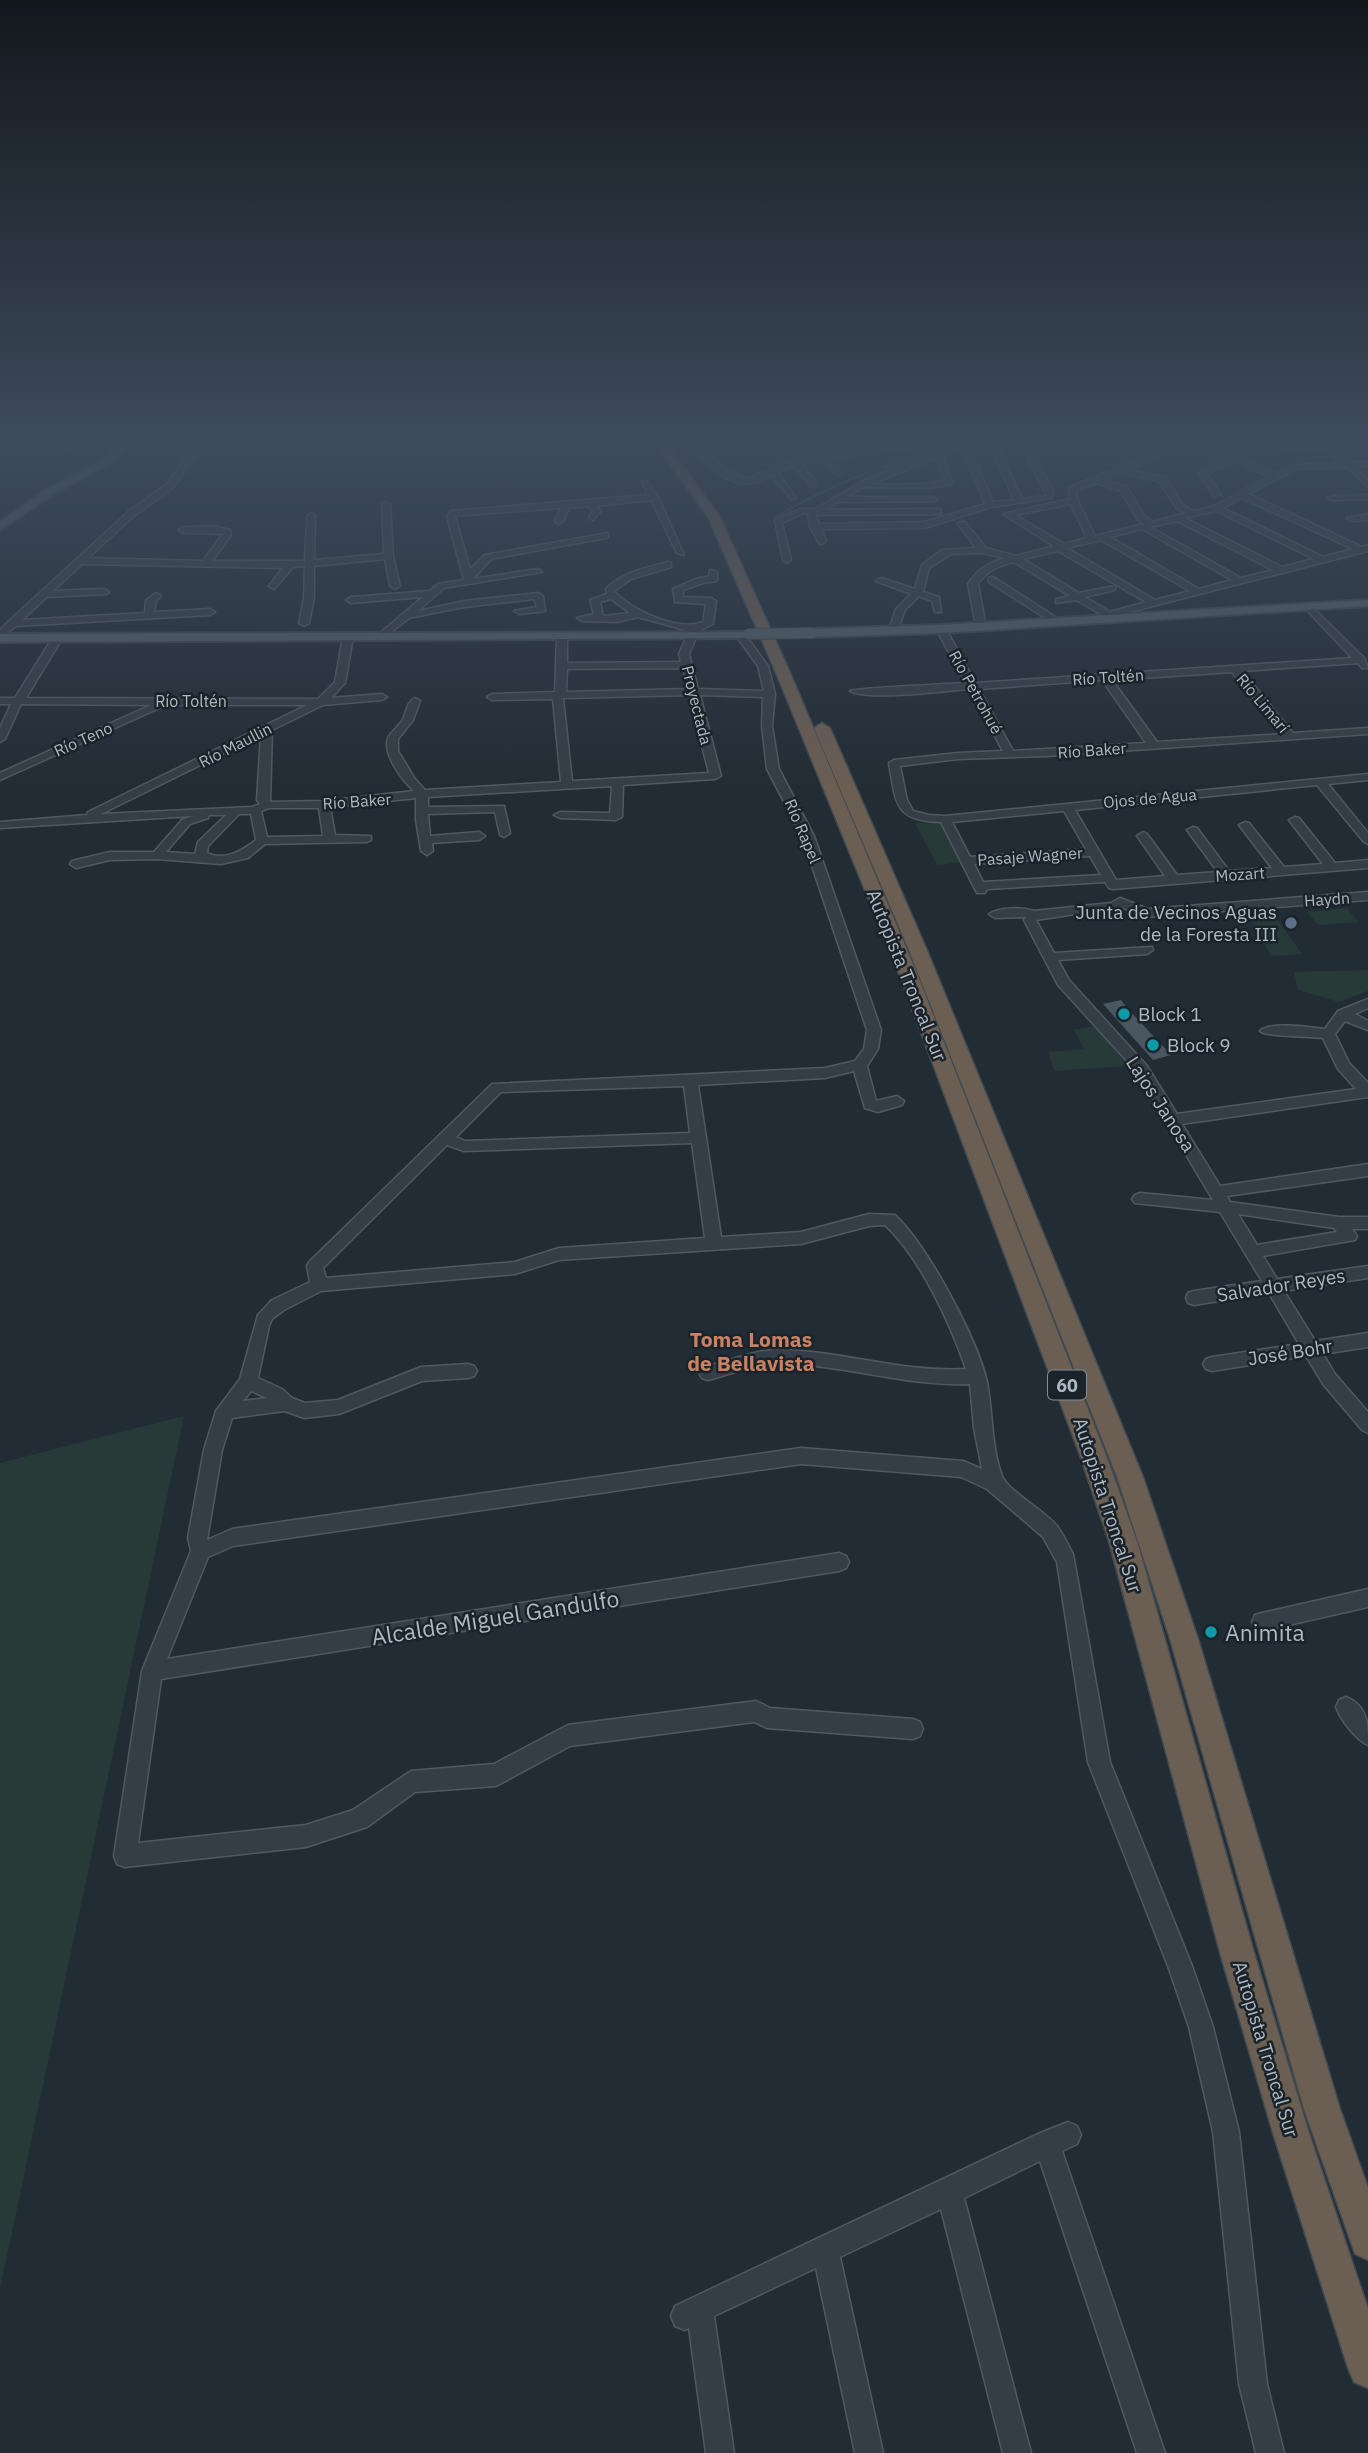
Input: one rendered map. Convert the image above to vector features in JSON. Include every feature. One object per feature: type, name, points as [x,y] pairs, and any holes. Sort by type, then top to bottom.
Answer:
[{"type":"highway","name":"Autopista Troncal Sur","points":[[732,558],[784,675],[906,971],[1089,1443],[1123,1541],[1283,2108],[1368,2368]]},
{"type":"highway","name":"Autopista Troncal Sur","points":[[747,558],[916,948],[1104,1406],[1184,1639],[1318,2095],[1368,2241]]},
{"type":"main road","points":[[0,636],[381,637],[693,632],[812,633],[981,627],[1368,603]]},
{"type":"street","points":[[0,636],[83,558]]},
{"type":"street","points":[[206,564],[210,558]]},
{"type":"street","points":[[304,623],[310,607],[307,558]]},
{"type":"street","points":[[80,561],[290,565],[360,558]]},
{"type":"street","points":[[389,558],[395,586]]},
{"type":"street","points":[[463,558],[469,578]]},
{"type":"street","points":[[469,578],[486,558]]},
{"type":"street","points":[[894,630],[901,609],[919,591],[925,567],[936,558]]},
{"type":"street","points":[[981,627],[973,592],[975,580],[989,567],[1013,558]]},
{"type":"street","points":[[1015,558],[1113,618],[1114,613],[1321,559]]},
{"type":"street","points":[[1081,558],[1154,603]]},
{"type":"street","points":[[1135,558],[1198,592]]},
{"type":"street","points":[[1203,558],[1240,581]]},
{"type":"street","points":[[1259,558],[1281,570]]},
{"type":"street","points":[[274,586],[290,565]]},
{"type":"street","points":[[668,565],[649,569],[616,583],[609,591],[612,596],[650,620],[693,632],[708,624],[711,601],[678,600],[678,589],[702,580],[714,579],[713,572]]},
{"type":"street","points":[[381,637],[445,585],[469,578],[538,572]]},
{"type":"street","points":[[992,580],[1058,622]]},
{"type":"street","points":[[881,581],[936,598],[938,610]]},
{"type":"street","points":[[1059,601],[1112,588]]},
{"type":"street","points":[[44,594],[104,592]]},
{"type":"street","points":[[351,600],[433,593]]},
{"type":"street","points":[[149,615],[150,600],[156,596]]},
{"type":"street","points":[[408,615],[464,604],[538,596],[542,609],[519,611]]},
{"type":"street","points":[[612,596],[595,600],[599,615],[587,618],[617,619],[642,613]]},
{"type":"street","points":[[1309,607],[1363,659]]},
{"type":"street","points":[[12,624],[210,612]]},
{"type":"street","name":"Río Petrohué","points":[[941,629],[1010,755]]},
{"type":"street","name":"Proyectada","points":[[693,632],[684,654],[715,776]]},
{"type":"street","name":"Río Rapel","points":[[744,634],[763,666],[770,694],[767,726],[773,769],[808,836],[874,1030],[873,1048],[860,1065]]},
{"type":"street","points":[[562,636],[562,690],[558,696],[567,785]]},
{"type":"street","points":[[0,738],[12,717],[16,701],[24,694],[58,637]]},
{"type":"street","name":"Río Maullin","points":[[83,818],[321,702],[340,683],[348,637]]},
{"type":"street","name":"Río Toltén","points":[[855,691],[972,686],[1363,659]]},
{"type":"street","points":[[561,666],[687,665]]},
{"type":"street","name":"Río Limarí","points":[[1234,669],[1291,737]]},
{"type":"street","points":[[1105,677],[1154,746]]},
{"type":"street","points":[[492,697],[693,692],[770,694]]},
{"type":"street","name":"Río Toltén","points":[[0,701],[321,702],[382,697]]},
{"type":"street","name":"Río Teno","points":[[0,777],[167,701]]},
{"type":"street","points":[[415,701],[408,720],[393,740],[393,751],[410,781],[422,794],[426,845],[479,836]]},
{"type":"street","points":[[267,729],[263,800],[267,805]]},
{"type":"street","name":"Río Baker","points":[[931,819],[919,819],[907,813],[894,763],[958,756],[1010,755],[1368,731]]},
{"type":"street","name":"Río Baker","points":[[0,825],[254,810],[267,805],[324,804],[422,794],[715,776]]},
{"type":"street","name":"Ojos de Agua","points":[[931,819],[1368,777]]},
{"type":"street","points":[[1320,782],[1368,840]]},
{"type":"street","points":[[560,815],[616,817],[618,783]]},
{"type":"street","points":[[324,804],[330,840]]},
{"type":"street","points":[[995,914],[1024,912],[1033,915],[1114,906],[1120,902],[1121,896],[1067,806]]},
{"type":"street","points":[[422,811],[500,808],[504,833]]},
{"type":"street","points":[[157,855],[186,822],[202,817],[254,810],[262,841]]},
{"type":"street","points":[[209,859],[201,855],[202,845],[233,814]]},
{"type":"street","points":[[945,818],[967,861]]},
{"type":"street","points":[[1295,820],[1332,866]]},
{"type":"street","points":[[1245,825],[1281,871]]},
{"type":"street","points":[[1193,830],[1226,875]]},
{"type":"street","points":[[1143,836],[1173,880]]},
{"type":"street","points":[[76,864],[110,856],[157,855],[234,859],[262,841],[367,838]]},
{"type":"street","name":"Pasaje Wagner","points":[[967,861],[1093,852]]},
{"type":"street","name":"Mozart","points":[[967,861],[980,888],[1173,880],[1368,864]]},
{"type":"street","name":"Haydn","points":[[1120,902],[1146,913],[1368,896]]},
{"type":"street","name":"Lajos Janosa","points":[[1033,915],[1030,920],[1063,982],[1142,1069],[1329,1379],[1368,1425]]},
{"type":"street","points":[[1048,957],[1147,950]]},
{"type":"street","points":[[1328,1034],[1343,1014],[1368,1003]]},
{"type":"street","points":[[1343,1014],[1368,1026]]},
{"type":"street","points":[[1267,1031],[1302,1030],[1328,1034]]},
{"type":"street","points":[[1328,1034],[1339,1061],[1353,1079],[1368,1091]]},
{"type":"street","points":[[319,1285],[315,1266],[497,1087],[690,1081],[825,1073],[860,1065],[870,1104],[878,1107],[897,1101]]},
{"type":"street","points":[[690,1081],[714,1243]]},
{"type":"street","points":[[1173,1120],[1368,1091]]},
{"type":"street","points":[[445,1138],[464,1146],[698,1138]]},
{"type":"street","points":[[1217,1192],[1368,1170]]},
{"type":"street","points":[[1140,1199],[1226,1207],[1339,1223],[1368,1223]]},
{"type":"street","points":[[913,1729],[767,1718],[755,1711],[568,1736],[496,1775],[411,1782],[359,1819],[306,1836],[125,1856],[152,1671],[201,1551],[197,1538],[213,1450],[225,1411],[248,1382],[266,1315],[278,1305],[319,1285],[515,1268],[559,1254],[801,1238],[869,1220],[889,1219],[906,1237],[967,1349],[977,1376],[982,1401],[981,1418],[994,1483]]},
{"type":"street","points":[[1252,1252],[1349,1236],[1339,1223]]},
{"type":"street","name":"Salvador Reyes","points":[[1194,1298],[1368,1272]]},
{"type":"street","name":"José Bohr","points":[[1212,1364],[1368,1339]]},
{"type":"street","points":[[708,1373],[774,1357],[831,1362],[940,1378],[977,1376]]},
{"type":"street","points":[[248,1382],[304,1410],[339,1407],[421,1374],[468,1371]]},
{"type":"street","points":[[225,1411],[286,1403]]},
{"type":"street","points":[[201,1551],[232,1538],[801,1456],[963,1469],[994,1483],[1050,1531],[1066,1560],[1099,1762],[1164,1920],[1201,2027],[1226,2132],[1253,2384],[1270,2453]]},
{"type":"street","name":"Alcalde Miguel Gandulfo","points":[[152,1671],[839,1562]]},
{"type":"street","points":[[1262,1622],[1368,1598]]},
{"type":"street","points":[[1346,1707],[1368,1734]]},
{"type":"street","points":[[720,2453],[692,2313],[1057,2139],[1150,2453]]},
{"type":"street","points":[[949,2190],[1017,2453]]},
{"type":"street","points":[[825,2250],[869,2453]]},
{"type":"green space","points":[[941,822],[962,862],[937,865],[915,823]]},
{"type":"green space","points":[[1243,908],[1270,909],[1302,954],[1271,956]]},
{"type":"green space","points":[[1347,908],[1358,922],[1318,925],[1307,912]]},
{"type":"green space","points":[[1368,970],[1368,991],[1339,1002],[1298,990],[1294,972]]},
{"type":"green space","points":[[1094,1026],[1129,1066],[1054,1071],[1048,1052],[1084,1049],[1074,1030]]},
{"type":"green space","points":[[184,1416],[0,2289],[0,1463]]},
{"type":"building","points":[[1121,1000],[1171,1055],[1153,1060],[1103,1004]]},
{"type":"place","name":"Junta de Vecinos Aguas de la Foresta III","points":[[1291,923]]},
{"type":"place","name":"Block 1","points":[[1124,1014]]},
{"type":"place","name":"Block 9","points":[[1153,1045]]},
{"type":"place","name":"Animita","points":[[1211,1632]]},
{"type":"district","name":"Toma Lomas de Bellavista","points":[[751,1351]]}]
